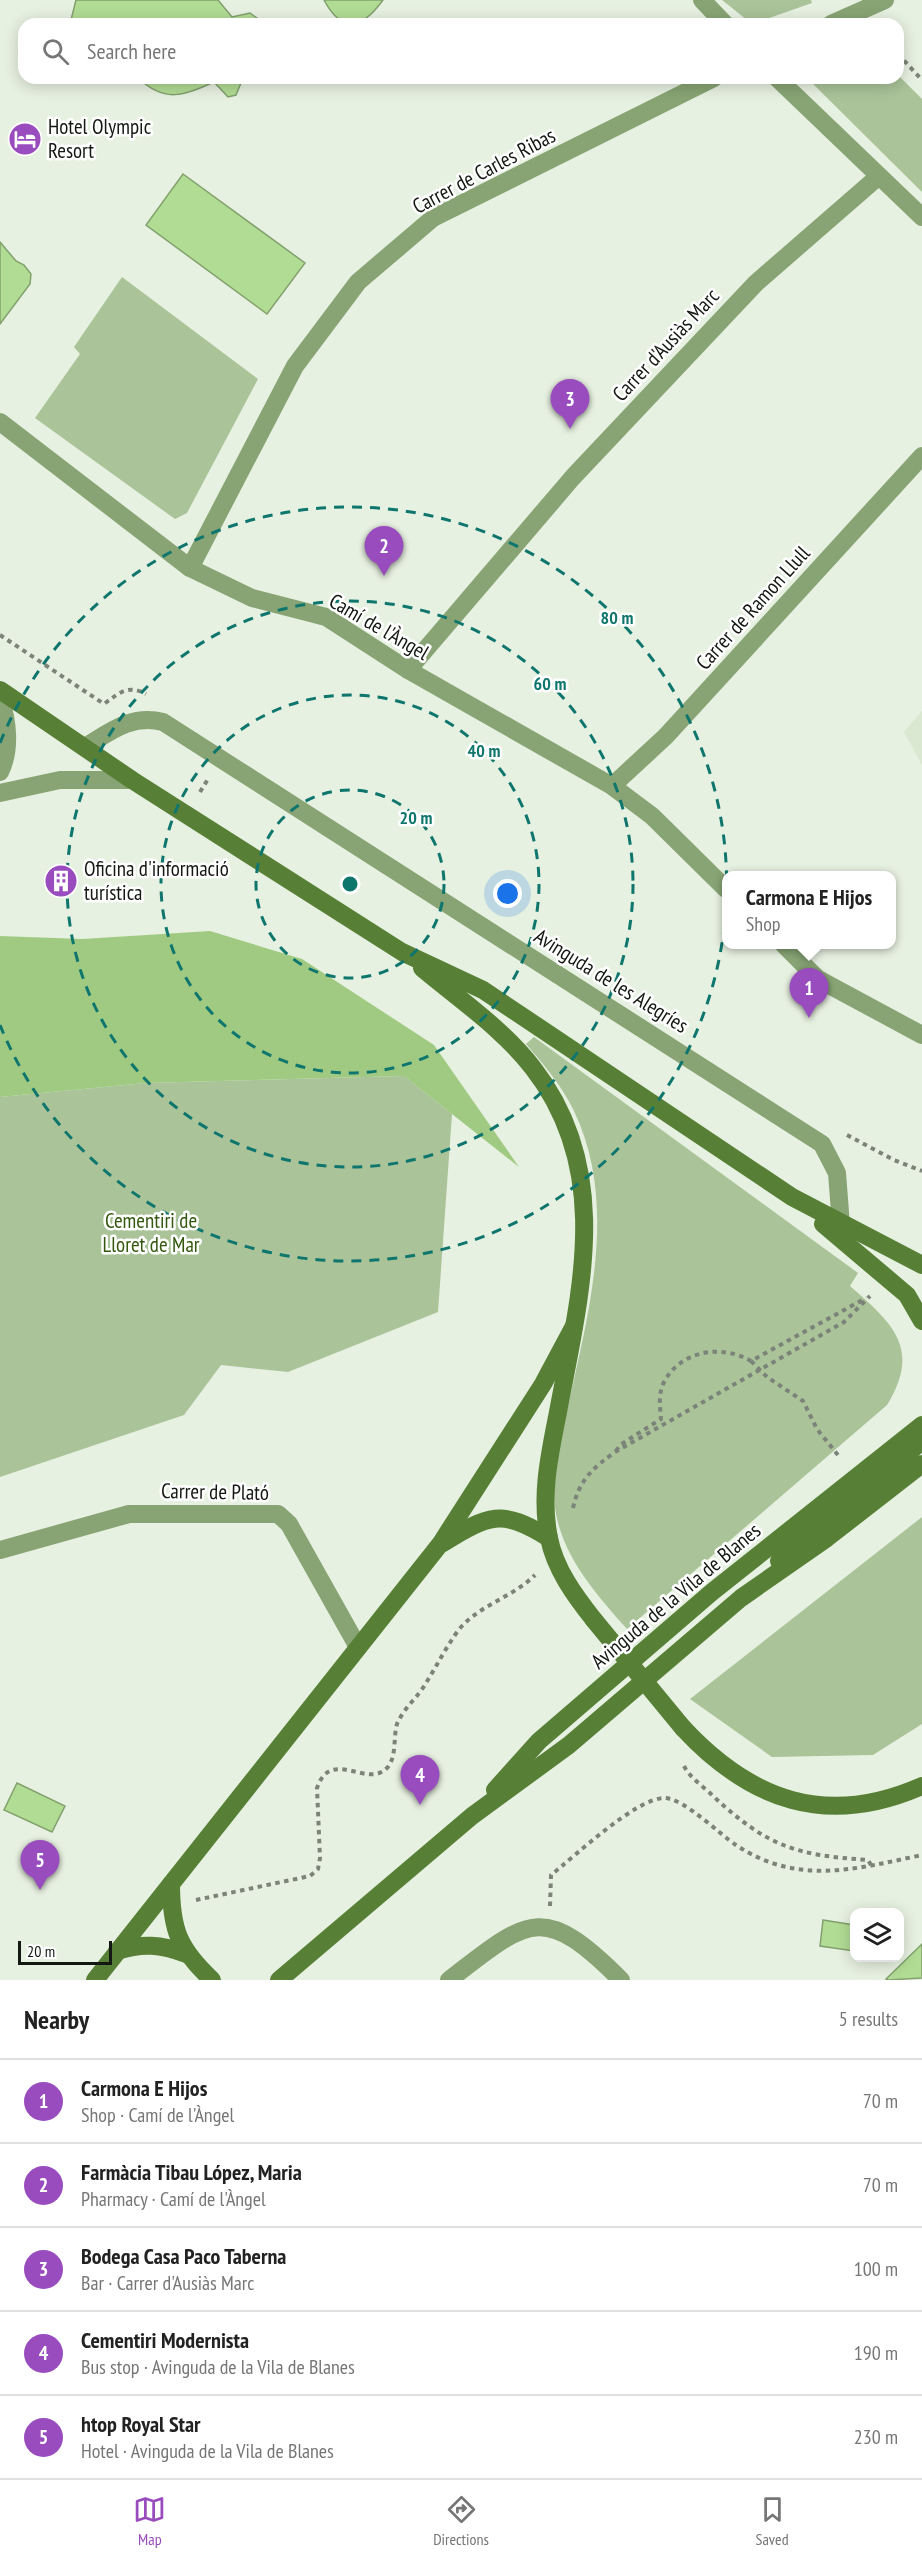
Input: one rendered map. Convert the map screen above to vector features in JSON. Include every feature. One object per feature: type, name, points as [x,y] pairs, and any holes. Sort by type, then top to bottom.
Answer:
[{"type":"main road","points":[[0,690],[132,780],[402,952],[499,1033],[533,1068],[558,1108],[573,1145],[583,1184],[586,1229],[584,1268],[547,1467],[549,1538],[561,1572],[594,1620],[683,1728],[708,1755],[729,1771],[776,1797],[837,1807],[875,1802],[922,1786]]},
{"type":"main road","points":[[402,952],[483,990],[792,1197],[922,1266]]},
{"type":"main road","points":[[792,1197],[907,1295],[922,1321]]},
{"type":"main road","points":[[95,1980],[441,1544],[543,1384],[574,1326]]},
{"type":"main road","points":[[741,1598],[798,1543],[916,1446],[922,1426]]},
{"type":"main road","name":"Avinguda de la Vila de Blanes","points":[[472,1816],[539,1741],[712,1592],[922,1426]]},
{"type":"main road","name":"Avinguda de la Vila de Blanes","points":[[279,1980],[472,1816],[569,1745],[741,1598],[827,1538],[922,1464]]},
{"type":"main road","points":[[441,1544],[483,1521],[506,1517],[528,1525],[549,1538]]},
{"type":"main road","points":[[171,1884],[171,1913],[176,1934],[186,1954],[212,1980]]},
{"type":"main road","points":[[117,1951],[149,1945],[168,1947],[186,1954]]},
{"type":"street","points":[[702,0],[718,18]]},
{"type":"street","points":[[844,18],[885,0]]},
{"type":"street","name":"Carrer de Carles Ribas","points":[[190,568],[295,366],[358,282],[433,218],[702,84]]},
{"type":"street","points":[[783,84],[922,217]]},
{"type":"street","name":"Carrer d'Ausiàs Marc","points":[[408,670],[573,477],[756,283],[879,176]]},
{"type":"street","name":"Camí de l'Àngel","points":[[0,422],[190,568],[252,598],[326,617],[408,670],[612,786],[652,816],[722,885]]},
{"type":"street","name":"Carrer de Ramon Llull","points":[[612,786],[666,736],[922,456]]},
{"type":"street","points":[[0,698],[5,713],[8,757],[0,772]]},
{"type":"street","name":"Avinguda de les Alegríes","points":[[85,747],[135,720],[148,718],[163,722],[822,1144],[837,1173],[842,1225]]},
{"type":"street","points":[[0,794],[60,780],[132,780]]},
{"type":"street","points":[[787,949],[818,979],[922,1035]]},
{"type":"street","name":"Carrer de Plató","points":[[0,1550],[129,1514],[278,1514],[289,1524],[358,1647]]},
{"type":"street","points":[[449,1980],[510,1935],[532,1928],[549,1928],[573,1936],[591,1950],[621,1980]]},
{"type":"path","points":[[904,60],[922,80]]},
{"type":"path","points":[[858,1142],[922,1172]]},
{"type":"path","points":[[573,1516],[582,1480],[592,1469],[615,1452],[762,1371],[844,1322],[871,1295],[751,1361]]},
{"type":"path","points":[[615,1452],[620,1445],[661,1419],[659,1398],[664,1382],[686,1360],[704,1351],[725,1351],[740,1354],[751,1361],[803,1401],[817,1429],[837,1455]]},
{"type":"path","points":[[195,1900],[310,1876],[318,1869],[320,1858],[317,1788],[319,1780],[337,1768],[373,1775],[381,1773],[389,1766],[393,1757],[399,1719],[426,1683],[455,1634],[469,1619],[517,1590],[536,1574]]},
{"type":"path","points":[[683,1763],[687,1771],[733,1814],[762,1836],[790,1849],[823,1857],[868,1860],[871,1865]]},
{"type":"path","points":[[550,1907],[551,1875],[642,1805],[665,1798],[685,1806],[738,1846],[767,1862],[815,1873],[922,1855]]},
{"type":"shaded area","points":[[76,0],[218,0],[232,17],[250,13],[257,18],[72,18]]},
{"type":"shaded area","points":[[324,0],[383,0],[366,18],[338,18]]},
{"type":"shaded area","points":[[146,84],[209,84],[193,91],[174,95]]},
{"type":"shaded area","points":[[216,84],[241,84],[236,95],[228,97]]},
{"type":"shaded area","points":[[183,174],[305,263],[267,314],[146,225]]},
{"type":"shaded area","points":[[0,242],[31,274],[30,284],[0,324]]},
{"type":"shaded area","points":[[922,711],[922,765],[904,732]]},
{"type":"shaded area","points":[[210,931],[302,959],[434,1045],[519,1167],[404,1076],[146,1083],[0,1097],[0,936],[82,939]]},
{"type":"shaded area","points":[[17,1783],[65,1806],[52,1832],[4,1810]]},
{"type":"shaded area","points":[[823,1920],[850,1924],[850,1950],[820,1946]]},
{"type":"shaded area","points":[[922,1944],[922,1978],[886,1979],[904,1962]]},
{"type":"green space","points":[[722,0],[811,0],[812,3],[769,18],[744,18]]},
{"type":"green space","points":[[904,81],[922,99],[922,192],[813,84],[904,84]]},
{"type":"green space","points":[[122,277],[258,379],[187,513],[175,519],[35,418],[80,354],[74,347]]},
{"type":"green space","points":[[534,1037],[858,1273],[850,1286],[889,1325],[902,1352],[902,1368],[887,1405],[627,1629],[594,1590],[575,1562],[560,1531],[556,1514],[555,1470],[586,1326],[596,1253],[597,1217],[594,1181],[587,1145],[574,1111],[564,1093],[526,1044]]},
{"type":"green space","name":"Cementiri de Lloret de Mar","points":[[404,1076],[452,1114],[438,1312],[288,1372],[221,1365],[184,1415],[0,1477],[0,1097],[146,1083]]},
{"type":"green space","points":[[922,1517],[922,1724],[873,1755],[772,1757],[690,1699]]},
{"type":"place","name":"Hotel Olympic Resort","points":[[25,139]]},
{"type":"place","name":"Bodega Casa Paco Taberna","points":[[570,429]]},
{"type":"place","name":"Farmàcia Tibau López, Maria","points":[[384,576]]},
{"type":"place","name":"Oficina d'informació turística","points":[[61,881]]},
{"type":"place","name":"Carmona E Hijos","points":[[809,1018]]},
{"type":"place","name":"Cementiri Modernista","points":[[420,1805]]},
{"type":"place","name":"htop Royal Star","points":[[40,1890]]}]
